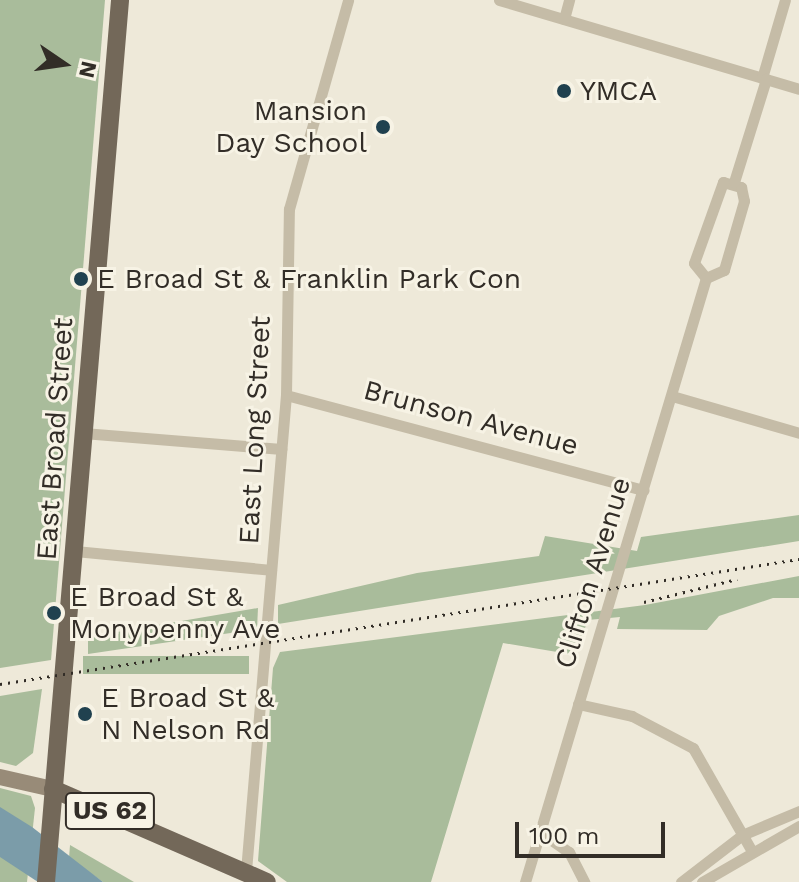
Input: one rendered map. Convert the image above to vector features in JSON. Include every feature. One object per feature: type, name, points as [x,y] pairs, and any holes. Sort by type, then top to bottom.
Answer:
[{"type":"main road","name":"East Broad Street","points":[[46,882],[120,0]]},
{"type":"main road","points":[[0,777],[53,789]]},
{"type":"main road","name":"US 62","points":[[53,789],[267,882]]},
{"type":"street","name":"East Long Street","points":[[246,871],[286,395],[291,195],[348,0]]},
{"type":"street","points":[[499,0],[799,89]]},
{"type":"street","points":[[564,19],[569,0]]},
{"type":"street","name":"Clifton Avenue","points":[[525,882],[706,278],[724,270],[744,201],[734,182],[785,0]]},
{"type":"street","name":"Clifton Avenue","points":[[706,278],[694,263],[714,193],[734,182]]},
{"type":"street","name":"Brunson Avenue","points":[[286,395],[644,490]]},
{"type":"street","points":[[672,396],[799,433]]},
{"type":"street","points":[[83,433],[281,449]]},
{"type":"street","points":[[75,551],[271,570]]},
{"type":"street","points":[[578,704],[632,716],[693,748],[750,848]]},
{"type":"street","points":[[681,882],[742,835],[799,811]]},
{"type":"street","points":[[702,882],[750,848],[799,826]]},
{"type":"street","points":[[540,832],[569,852],[584,882]]},
{"type":"green space","points":[[0,0],[105,0],[51,660],[0,668]]},
{"type":"green space","points":[[799,515],[799,541],[278,624],[278,605],[417,573],[539,556],[545,536],[637,551],[641,537]]},
{"type":"green space","points":[[799,576],[799,598],[773,598],[719,616],[707,630],[617,629],[620,617],[588,620],[575,655],[503,643],[431,882],[287,882],[258,861],[273,668],[280,652],[645,605]]},
{"type":"green space","points":[[258,608],[257,629],[88,654],[88,637]]},
{"type":"green space","points":[[83,656],[249,656],[249,674],[83,674]]},
{"type":"green space","points":[[42,689],[33,753],[16,766],[0,762],[0,696]]},
{"type":"green space","points":[[0,788],[31,796],[35,808],[27,882],[0,882]]},
{"type":"green space","points":[[70,845],[134,882],[103,882],[69,858]]},
{"type":"water","points":[[0,807],[32,827],[103,882],[38,882],[0,857]]},
{"type":"railway","points":[[0,684],[799,559]]},
{"type":"railway","points":[[644,602],[737,579]]},
{"type":"place","name":"YMCA","points":[[564,91]]},
{"type":"place","name":"Mansion Day School","points":[[383,127]]},
{"type":"place","name":"E Broad St & Franklin Park Con","points":[[81,279]]},
{"type":"place","name":"E Broad St & Monypenny Ave","points":[[54,613]]},
{"type":"place","name":"E Broad St & N Nelson Rd","points":[[85,714]]}]
